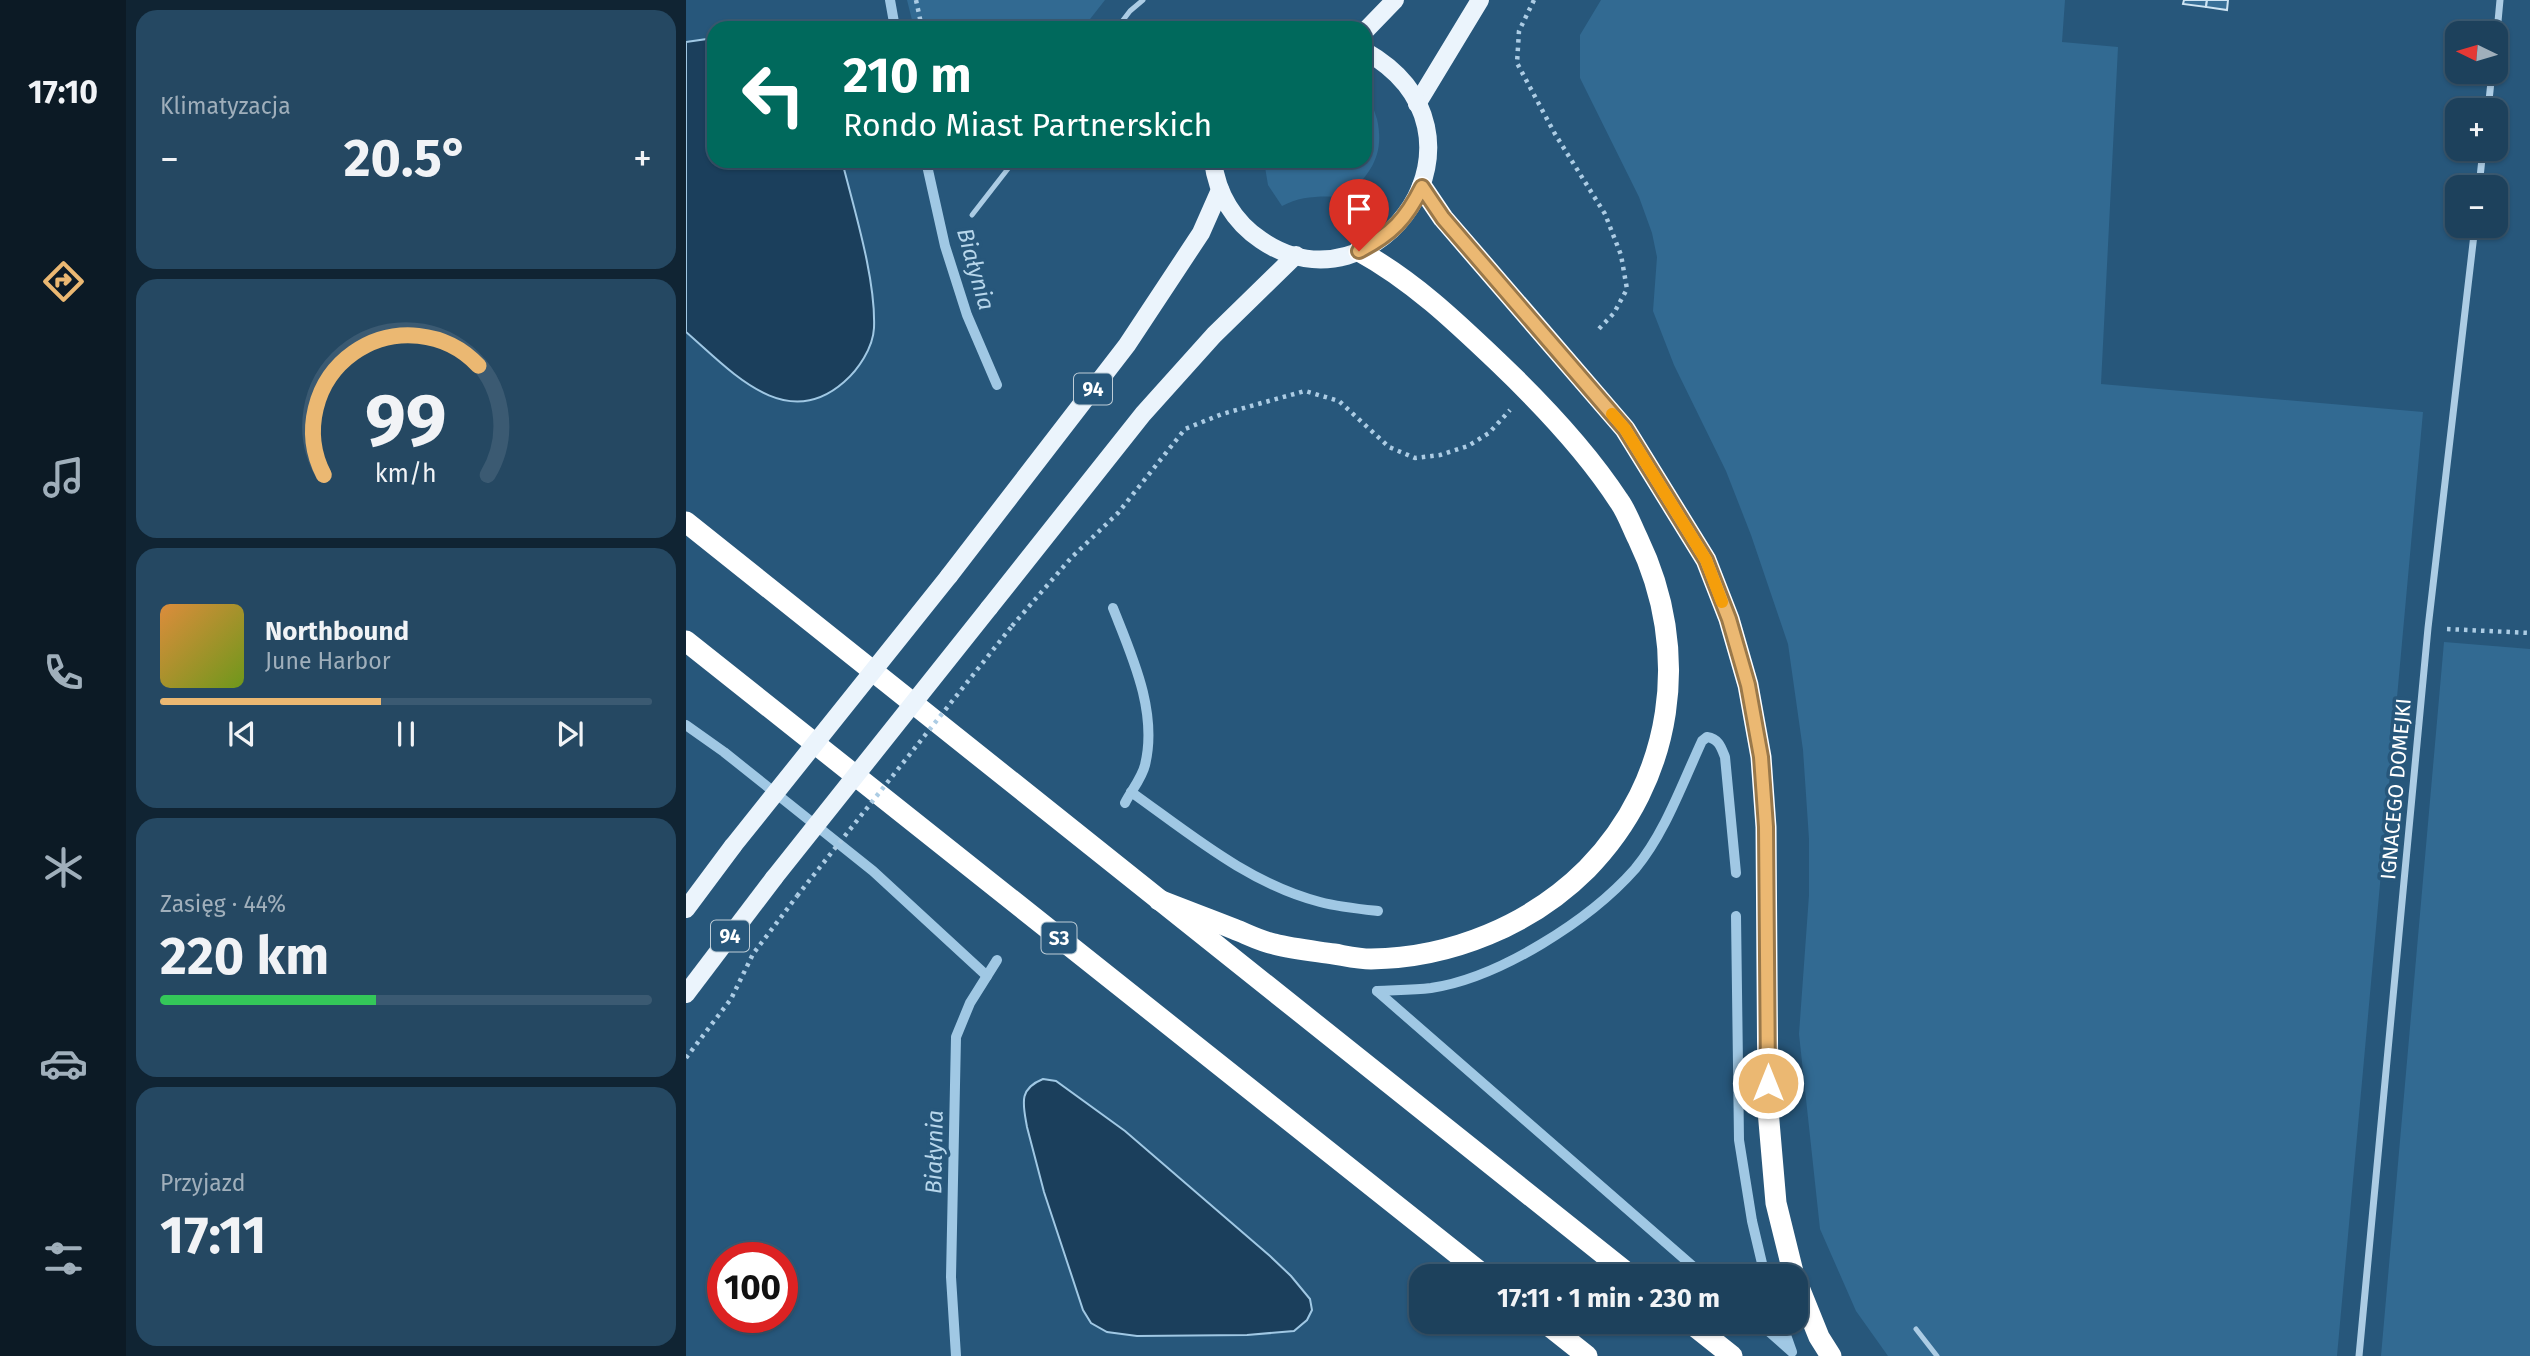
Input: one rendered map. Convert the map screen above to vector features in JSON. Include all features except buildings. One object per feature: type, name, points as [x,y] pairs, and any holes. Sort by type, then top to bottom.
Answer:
[{"type":"highway","points":[[1422,187],[1443,218],[1625,429],[1706,560],[1729,619],[1748,685],[1761,757],[1766,827],[1768,1110],[1776,1203],[1791,1264]]},
{"type":"highway","points":[[1159,900],[1272,944],[1325,953],[1368,959],[1411,957],[1464,943],[1517,923],[1564,891],[1607,848],[1638,801],[1660,747],[1669,696],[1669,655],[1660,598],[1647,557],[1621,503],[1587,457],[1513,376],[1447,313],[1391,268],[1359,251]]},
{"type":"highway","points":[[686,522],[1616,1264]]},
{"type":"highway","name":"S3","points":[[686,641],[1470,1264]]},
{"type":"highway","points":[[686,656],[737,682]]},
{"type":"highway","points":[[1808,1310],[1819,1337],[1831,1356]]},
{"type":"highway","points":[[1559,1334],[1587,1356]]},
{"type":"highway","points":[[1704,1334],[1732,1356]]},
{"type":"main road","points":[[1372,24],[1395,0]]},
{"type":"main road","points":[[1417,104],[1480,0]]},
{"type":"main road","points":[[1215,168],[1220,190],[1234,216],[1250,233],[1269,246],[1296,256],[1337,257],[1359,251],[1380,240],[1398,226],[1422,187],[1428,141],[1417,104],[1401,78],[1372,55]]},
{"type":"main road","name":"94","points":[[686,909],[1127,345],[1201,233],[1220,190]]},
{"type":"main road","name":"94","points":[[686,994],[774,878],[1143,414],[1222,326],[1296,256]]},
{"type":"street","points":[[2498,21],[2500,0]]},
{"type":"street","name":"IGNACEGO DOMEJKI","points":[[2359,1356],[2428,628],[2473,238]]},
{"type":"lane","points":[[1122,21],[1143,0]]},
{"type":"lane","points":[[972,215],[1009,168]]},
{"type":"lane","points":[[1916,1329],[1937,1356]]},
{"type":"path","points":[[916,0],[920,21]]},
{"type":"path","points":[[1534,0],[1519,30],[1517,63],[1555,134],[1605,214],[1621,255],[1627,289],[1614,313],[1596,332]]},
{"type":"path","points":[[686,1058],[731,999],[753,954],[797,896],[1012,626],[1071,558],[1118,513],[1185,429],[1222,414],[1305,391],[1339,401],[1389,447],[1415,458],[1440,456],[1468,446],[1489,433],[1510,411]]},
{"type":"path","points":[[2428,628],[2530,633]]},
{"type":"shaded area","points":[[907,0],[1105,0],[1088,21],[912,21]]},
{"type":"shaded area","points":[[1601,0],[2065,0],[2062,42],[2118,47],[2101,384],[2423,412],[2337,1356],[1888,1356],[1856,1311],[1820,1229],[1799,1034],[1809,895],[1809,839],[1803,750],[1788,644],[1726,471],[1674,365],[1653,311],[1657,257],[1652,233],[1639,197],[1580,78],[1580,35]]},
{"type":"shaded area","points":[[707,39],[707,168],[844,168],[868,266],[874,328],[868,351],[859,365],[844,382],[822,396],[801,401],[780,399],[759,391],[721,363],[686,332],[686,42]]},
{"type":"shaded area","points":[[1372,105],[1379,131],[1372,166]]},
{"type":"shaded area","points":[[1265,168],[1371,168],[1346,197],[1305,198],[1282,206],[1268,185]]},
{"type":"shaded area","points":[[2444,642],[2530,649],[2530,1356],[2381,1356]]},
{"type":"shaded area","points":[[1043,1079],[1056,1081],[1125,1131],[1270,1256],[1310,1299],[1312,1310],[1307,1320],[1294,1331],[1247,1335],[1137,1336],[1107,1332],[1091,1323],[1083,1310],[1044,1192],[1027,1127],[1024,1098],[1029,1087]]},
{"type":"waterway","name":"Białynia","points":[[890,0],[894,21]]},
{"type":"waterway","name":"Białynia","points":[[928,168],[945,246],[967,315],[997,385]]},
{"type":"waterway","name":"Białynia","points":[[1113,608],[1141,685],[1148,725],[1145,765],[1125,803]]},
{"type":"waterway","points":[[686,725],[724,752],[873,871],[987,976]]},
{"type":"waterway","points":[[1377,991],[1431,988],[1485,972],[1542,944],[1594,908],[1646,855],[1672,808],[1702,741],[1707,737],[1717,742],[1725,757],[1736,873]]},
{"type":"waterway","points":[[1131,792],[1221,856],[1269,883],[1320,902],[1378,911]]},
{"type":"waterway","points":[[1736,916],[1739,1140],[1762,1264]]},
{"type":"waterway","name":"Białynia","points":[[956,1356],[951,1277],[956,1037],[970,1003],[997,960]]},
{"type":"waterway","points":[[1377,991],[1690,1264]]},
{"type":"waterway","points":[[1772,1334],[1792,1352],[1786,1334]]},
{"type":"slow traffic","points":[[1612,414],[1625,429],[1706,560],[1722,602]]},
{"type":"route","points":[[1359,251],[1398,226],[1422,187],[1443,218],[1625,429],[1706,560],[1729,619],[1748,685],[1761,757],[1766,827],[1768,1083]]}]
